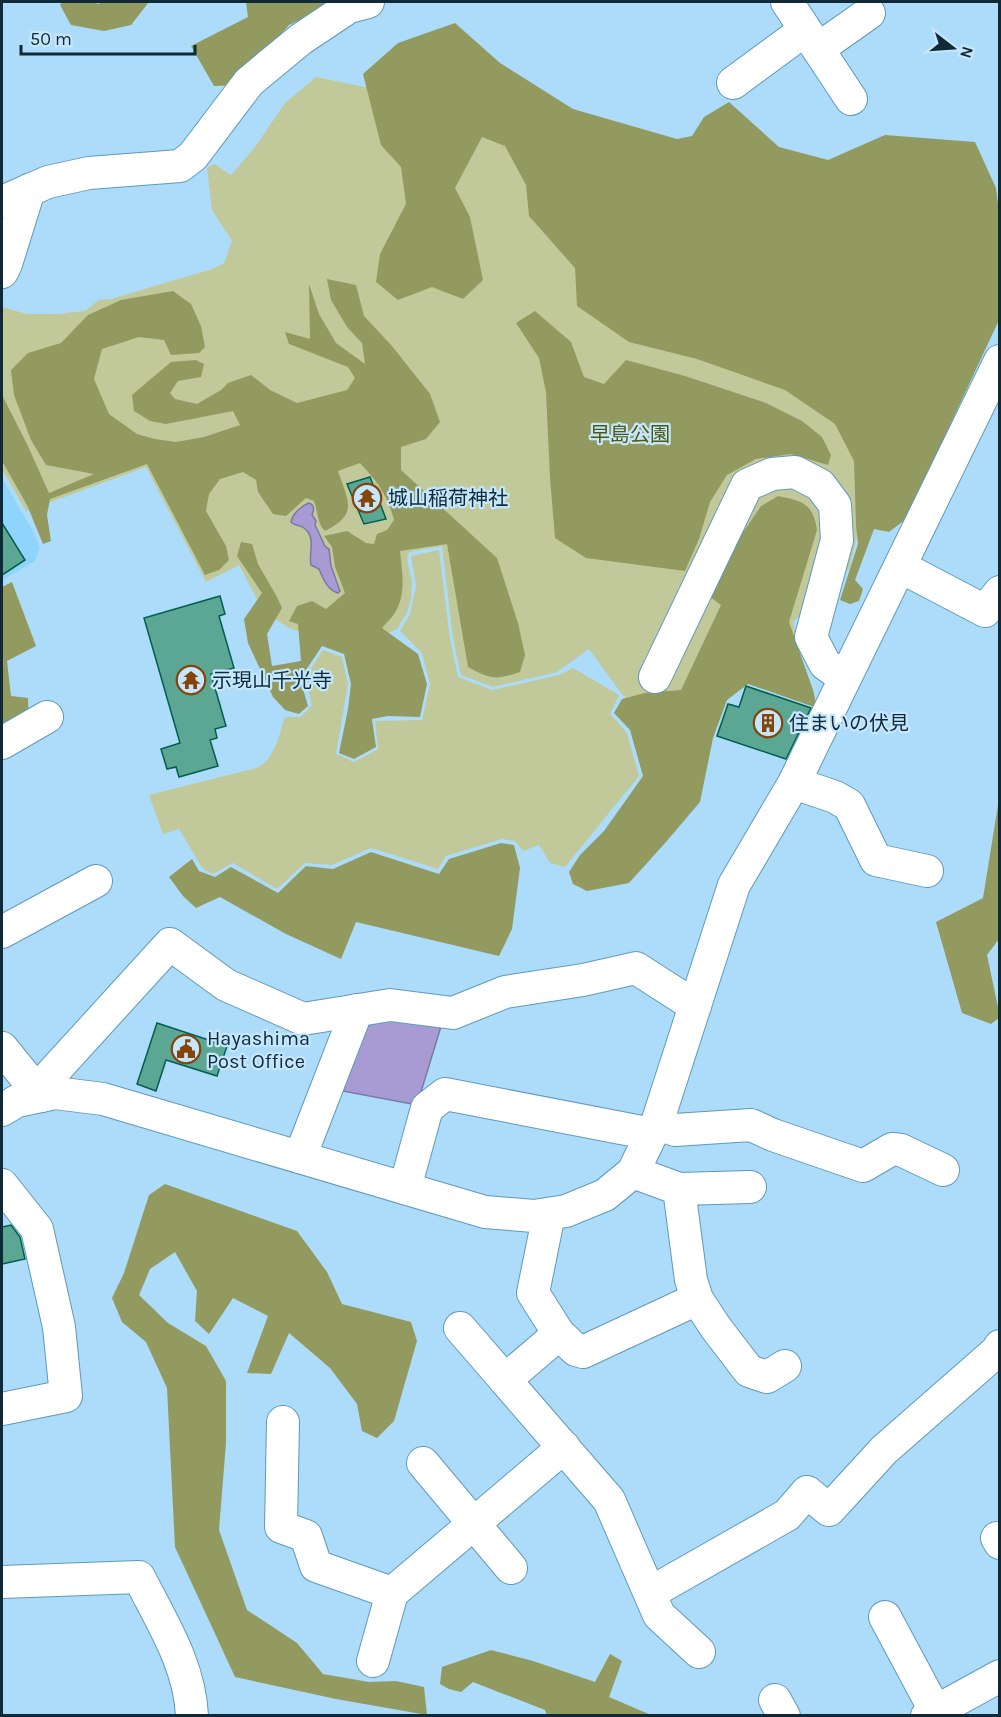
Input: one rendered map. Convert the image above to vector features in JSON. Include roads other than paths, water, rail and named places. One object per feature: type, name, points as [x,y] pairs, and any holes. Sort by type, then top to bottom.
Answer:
[{"type":"street","points":[[2,272],[6,264],[15,196],[48,182],[89,174],[180,166],[193,156],[249,82],[301,39],[349,7],[368,2]]},
{"type":"street","points":[[787,2],[851,99]]},
{"type":"street","points":[[733,82],[812,39],[869,12]]},
{"type":"street","points":[[2,1110],[17,1101],[39,1093],[103,1099],[485,1212],[534,1216],[549,1214],[567,1211],[605,1195],[633,1173],[654,1129],[734,885],[794,783],[999,361]]},
{"type":"street","points":[[655,677],[747,485],[772,474],[795,472],[820,485],[835,505],[837,540],[811,637],[825,664],[845,678]]},
{"type":"street","points":[[900,567],[985,611],[999,592]]},
{"type":"street","points":[[2,743],[47,717]]},
{"type":"street","points":[[794,783],[835,797],[849,805],[876,860],[927,872]]},
{"type":"street","points":[[2,932],[96,881]]},
{"type":"street","points":[[39,1093],[170,944],[226,985],[303,1019],[390,1005],[453,1013],[506,992],[583,980],[636,968],[695,1006]]},
{"type":"street","points":[[300,1157],[357,1010]]},
{"type":"street","points":[[2,1048],[39,1093]]},
{"type":"street","points":[[405,1188],[427,1108],[445,1094],[654,1129],[675,1130],[751,1125],[773,1135],[863,1166],[892,1149],[901,1150],[943,1170]]},
{"type":"street","points":[[633,1173],[679,1189],[750,1187]]},
{"type":"street","points":[[2,1185],[37,1229],[59,1327],[66,1396],[2,1409]]},
{"type":"street","points":[[679,1189],[691,1280],[697,1299],[749,1371],[767,1377],[785,1366]]},
{"type":"street","points":[[549,1214],[532,1293],[559,1334],[576,1350],[584,1352],[697,1299]]},
{"type":"street","points":[[460,1328],[609,1500],[659,1615],[699,1652]]},
{"type":"street","points":[[505,1380],[559,1334]]},
{"type":"street","points":[[650,1593],[787,1515],[807,1492],[829,1510],[884,1450],[997,1351],[999,1346]]},
{"type":"street","points":[[283,1422],[281,1527],[306,1536],[315,1566],[392,1593]]},
{"type":"street","points":[[373,1661],[392,1593],[564,1447]]},
{"type":"street","points":[[423,1463],[511,1568]]},
{"type":"street","points":[[2,1582],[139,1577],[183,1666],[192,1716]]},
{"type":"street","points":[[885,1617],[934,1714],[999,1676]]},
{"type":"place","name":"城山稲荷神社","points":[[367,498]]},
{"type":"place","name":"示現山千光寺","points":[[191,680]]},
{"type":"place","name":"住まいの伏見","points":[[768,723]]},
{"type":"place","name":"Hayashima Post Office","points":[[186,1049]]},
{"type":"park label","name":"早島公園","points":[[630,434]]}]
